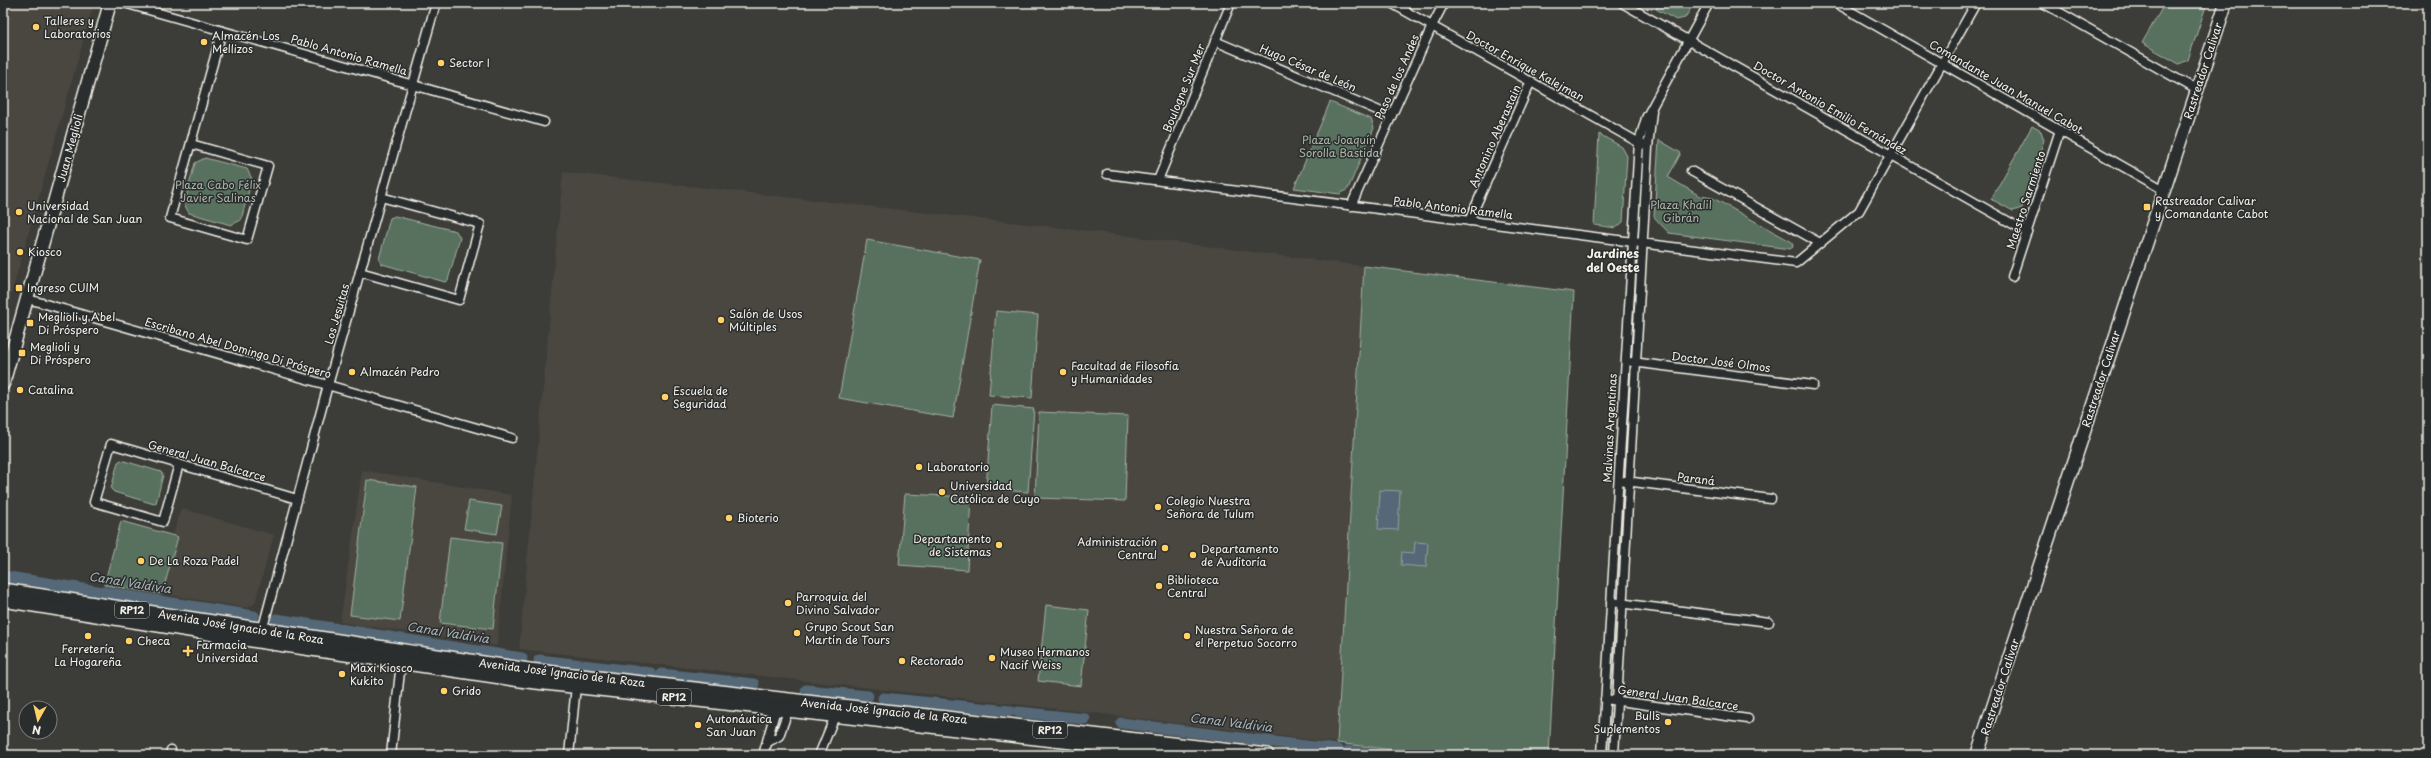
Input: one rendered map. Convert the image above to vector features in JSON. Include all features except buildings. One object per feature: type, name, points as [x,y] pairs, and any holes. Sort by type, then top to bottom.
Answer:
[{"type":"main road","name":"Juan Meglioli","points":[[3,384],[110,3]]},
{"type":"main road","name":"Rastreador Calivar","points":[[1977,755],[2226,3]]},
{"type":"main road","name":"Avenida José Ignacio de la Roza","points":[[3,590],[262,631],[537,671],[1156,749],[1189,755]]},
{"type":"main road","name":"Avenida José Ignacio de la Roza","points":[[3,600],[401,662],[576,686],[835,716],[1156,749],[1267,755]]},
{"type":"street","name":"Pablo Antonio Ramella","points":[[124,3],[544,122]]},
{"type":"street","name":"Los Jesuitas","points":[[262,631],[328,385],[436,3]]},
{"type":"street","name":"Boulogne Sur Mer","points":[[1158,180],[1231,3]]},
{"type":"street","name":"Doctor Enrique Kalejman","points":[[1391,3],[1648,147]]},
{"type":"street","name":"Paso de los Andes","points":[[1351,206],[1432,26],[1444,3]]},
{"type":"street","name":"Doctor Antonio Emilio Fernández","points":[[1622,3],[2027,232]]},
{"type":"street","name":"Malvinas Argentinas","points":[[1602,755],[1639,142],[1642,129],[1653,105],[1710,3]]},
{"type":"street","name":"Comandante Juan Manuel Cabot","points":[[1836,3],[2164,190]]},
{"type":"street","points":[[1691,171],[1820,243],[1859,211],[1976,3]]},
{"type":"street","points":[[2043,3],[2197,90]]},
{"type":"street","points":[[190,144],[268,166],[247,240],[170,218],[190,144],[222,31]]},
{"type":"street","name":"Hugo César de León","points":[[1215,41],[1391,116]]},
{"type":"street","name":"Antonino Aberastain","points":[[1468,221],[1531,81]]},
{"type":"street","name":"Malvinas Argentinas","points":[[1614,755],[1642,244],[1648,147],[1653,105]]},
{"type":"street","name":"Maestro Sarmiento","points":[[2012,276],[2060,130]]},
{"type":"street","name":"Pablo Antonio Ramella","points":[[1107,174],[1796,263],[1820,243]]},
{"type":"street","points":[[360,272],[459,300],[480,224],[381,197]]},
{"type":"street","name":"Escribano Abel Domingo Di Próspero","points":[[28,299],[512,438]]},
{"type":"street","name":"Doctor José Olmos","points":[[1625,361],[1813,385]]},
{"type":"street","name":"General Juan Balcarce","points":[[179,464],[163,522],[94,502],[111,444],[297,498]]},
{"type":"street","name":"Paraná","points":[[1618,481],[1771,499]]},
{"type":"street","points":[[1611,602],[1769,622]]},
{"type":"street","points":[[390,755],[401,662]]},
{"type":"street","points":[[569,755],[576,686]]},
{"type":"street","name":"General Juan Balcarce","points":[[1605,699],[1748,719]]},
{"type":"street","points":[[763,755],[782,710]]},
{"type":"street","points":[[766,746],[768,742],[779,736],[782,710]]},
{"type":"street","points":[[819,755],[835,716]]},
{"type":"shaded area","name":"Universidad Nacional de San Juan","points":[[3,3],[94,3],[8,306],[3,310]]},
{"type":"shaded area","name":"Universidad Católica de Cuyo","points":[[563,172],[1081,230],[1364,266],[1337,743],[1094,713],[519,649]]},
{"type":"shaded area","points":[[362,470],[512,495],[497,646],[340,622]]},
{"type":"shaded area","points":[[181,508],[274,535],[255,603],[248,608],[162,594],[178,537],[173,535]]},
{"type":"green space","points":[[1659,3],[1694,3],[1685,18],[1676,20],[1656,9]]},
{"type":"green space","points":[[2165,3],[2207,3],[2188,60],[2179,64],[2142,43]]},
{"type":"green space","name":"Plaza Joaquín Sorolla Bastida","points":[[1330,102],[1371,119],[1374,128],[1348,189],[1340,194],[1294,188]]},
{"type":"green space","points":[[2032,126],[2041,131],[2044,140],[2022,208],[2013,211],[1991,199]]},
{"type":"green space","points":[[1599,134],[1622,147],[1627,156],[1623,222],[1616,228],[1594,225]]},
{"type":"green space","name":"Plaza Khalil Gibrán","points":[[1659,140],[1681,153],[1668,177],[1700,196],[1713,198],[1792,242],[1793,247],[1790,249],[1669,233],[1654,217]]},
{"type":"green space","points":[[1643,154],[1640,218],[1640,219],[1638,217]]},
{"type":"green space","name":"Plaza Cabo Félix Javier Salinas","points":[[205,158],[247,169],[252,179],[241,220],[231,225],[189,213],[184,204],[195,163]]},
{"type":"green space","points":[[395,216],[456,231],[460,238],[448,280],[445,282],[382,264],[379,259],[390,218]]},
{"type":"green space","points":[[867,240],[980,260],[953,418],[839,398]]},
{"type":"green space","points":[[1637,263],[1633,342],[1632,343],[1635,265]]},
{"type":"green space","points":[[1364,266],[1574,292],[1549,755],[1434,755],[1337,743]]},
{"type":"green space","points":[[996,311],[1038,315],[1032,398],[989,395]]},
{"type":"green space","points":[[1629,381],[1631,383],[1625,461],[1623,460]]},
{"type":"green space","points":[[992,405],[1034,409],[1028,492],[986,489]]},
{"type":"green space","points":[[1039,412],[1128,416],[1125,501],[1035,498]]},
{"type":"green space","points":[[121,460],[161,472],[163,475],[156,503],[154,504],[114,492],[111,489],[118,462]]},
{"type":"green space","points":[[367,480],[417,487],[400,621],[350,615]]},
{"type":"green space","points":[[905,494],[971,497],[967,570],[899,565]]},
{"type":"green space","points":[[1623,499],[1619,578],[1617,579],[1621,500]]},
{"type":"green space","points":[[469,501],[502,506],[497,534],[464,529]]},
{"type":"green space","name":"De La Roza Padel","points":[[121,521],[178,537],[162,594],[104,585]]},
{"type":"green space","points":[[450,537],[502,543],[493,629],[440,623]]},
{"type":"green space","points":[[1046,605],[1089,610],[1081,686],[1038,681]]},
{"type":"green space","points":[[1616,620],[1617,621],[1613,684],[1611,683]]},
{"type":"green space","points":[[1610,712],[1609,755],[1607,755],[1609,713]]},
{"type":"water","points":[[1380,490],[1400,491],[1398,530],[1378,529]]},
{"type":"water","points":[[1415,542],[1428,543],[1426,567],[1401,565],[1402,552],[1414,553]]},
{"type":"waterway","name":"Canal Valdivia","points":[[3,576],[254,616]]},
{"type":"waterway","name":"Canal Valdivia","points":[[276,619],[522,658]]},
{"type":"waterway","name":"Canal Valdivia","points":[[539,660],[651,673]]},
{"type":"waterway","name":"Canal Valdivia","points":[[661,674],[754,684]]},
{"type":"waterway","name":"Canal Valdivia","points":[[806,690],[868,696]]},
{"type":"waterway","name":"Canal Valdivia","points":[[883,698],[1010,711]]},
{"type":"waterway","name":"Canal Valdivia","points":[[1018,712],[1085,719]]},
{"type":"waterway","name":"Canal Valdivia","points":[[1121,723],[1338,750]]},
{"type":"waterway","name":"Canal Valdivia","points":[[1348,751],[1380,755]]},
{"type":"place","name":"Talleres y Laboratorios","points":[[36,27]]},
{"type":"place","name":"Almacén Los Mellizos","points":[[204,42]]},
{"type":"place","name":"Sector I","points":[[441,63]]},
{"type":"place","name":"Rastreador Calivar y Comandante Cabot","points":[[2147,207]]},
{"type":"place","name":"Universidad Nacional de San Juan","points":[[19,212]]},
{"type":"place","name":"Kiosco","points":[[20,252]]},
{"type":"place","name":"Ingreso CUIM","points":[[19,288]]},
{"type":"place","name":"Salón de Usos Múltiples","points":[[721,320]]},
{"type":"place","name":"Meglioli y Abel Di Próspero","points":[[30,323]]},
{"type":"place","name":"Meglioli y Di Próspero","points":[[22,353]]},
{"type":"place","name":"Almacén Pedro","points":[[352,372]]},
{"type":"place","name":"Facultad de Filosofía y Humanidades","points":[[1063,372]]},
{"type":"place","name":"Catalina","points":[[20,390]]},
{"type":"place","name":"Escuela de Seguridad","points":[[665,397]]},
{"type":"place","name":"Laboratorio","points":[[919,467]]},
{"type":"place","name":"Universidad Católica de Cuyo","points":[[942,492]]},
{"type":"place","name":"Colegio Nuestra Señora de Tulum","points":[[1158,507]]},
{"type":"place","name":"Bioterio","points":[[729,518]]},
{"type":"place","name":"Departamento de Sistemas","points":[[999,545]]},
{"type":"place","name":"Administración Central","points":[[1165,548]]},
{"type":"place","name":"Departamento de Auditoría","points":[[1193,555]]},
{"type":"place","name":"De La Roza Padel","points":[[141,561]]},
{"type":"place","name":"Biblioteca Central","points":[[1159,586]]},
{"type":"place","name":"Parroquia del Divino Salvador","points":[[788,603]]},
{"type":"place","name":"Grupo Scout San Martín de Tours","points":[[797,633]]},
{"type":"place","name":"Ferretería La Hogareña","points":[[88,636]]},
{"type":"place","name":"Nuestra Señora de el Perpetuo Socorro","points":[[1187,636]]},
{"type":"place","name":"Checa","points":[[129,641]]},
{"type":"place","name":"Farmacia Universidad","points":[[188,651]]},
{"type":"place","name":"Museo Hermanos Nacif Weiss","points":[[992,658]]},
{"type":"place","name":"Rectorado","points":[[902,661]]},
{"type":"place","name":"Maxi Kiosco Kukito","points":[[342,674]]},
{"type":"place","name":"Grido","points":[[444,691]]},
{"type":"place","name":"Bulls Suplementos","points":[[1668,722]]},
{"type":"place","name":"Autonáutica San Juan","points":[[698,725]]},
{"type":"district","name":"Jardines del Oeste","points":[[1613,261]]}]
